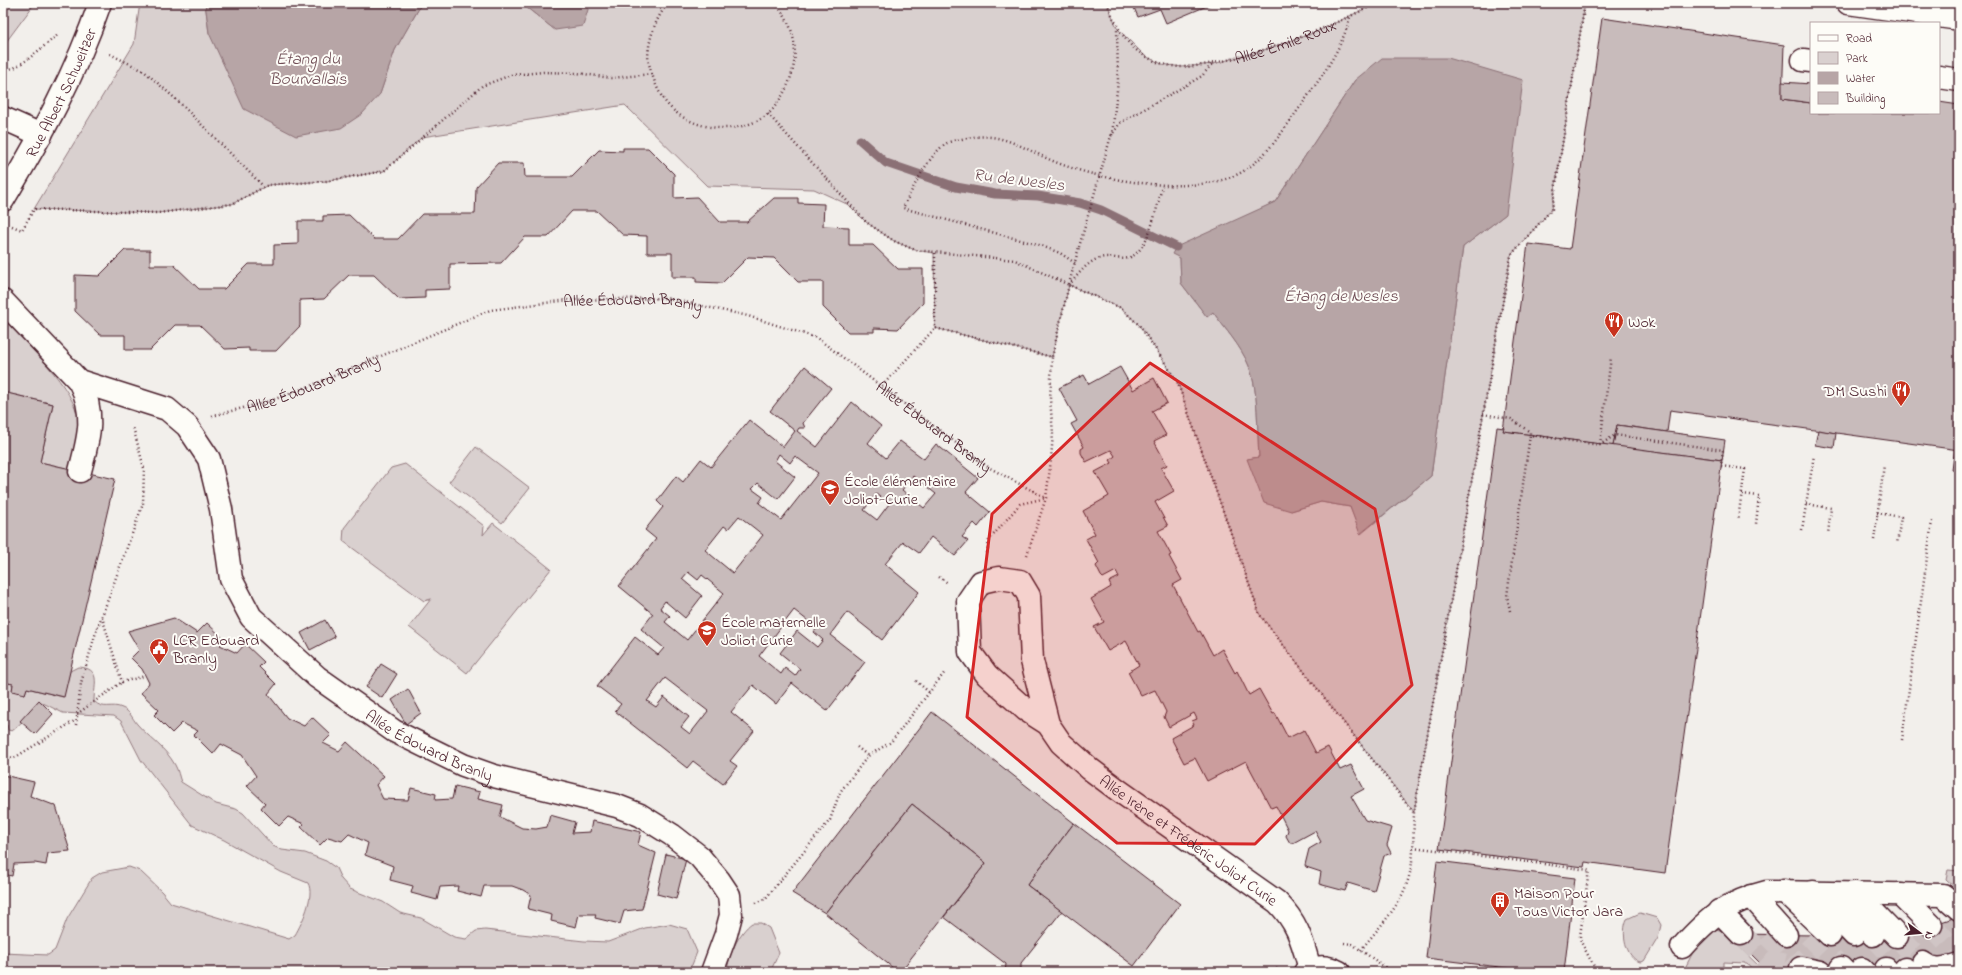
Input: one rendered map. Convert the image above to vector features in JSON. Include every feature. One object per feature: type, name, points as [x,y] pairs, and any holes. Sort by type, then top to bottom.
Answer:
[{"type":"street","name":"Rue Albert Schweitzer","points":[[3,200],[41,135],[86,43],[100,3]]},
{"type":"street","points":[[1848,3],[1947,12]]},
{"type":"street","points":[[1940,77],[1959,80]]},
{"type":"street","points":[[3,118],[41,135]]},
{"type":"street","name":"Allée Édouard Branly","points":[[3,301],[79,381],[167,409],[188,426],[209,459],[221,509],[231,579],[251,618],[317,677],[394,731],[463,765],[494,776],[617,806],[640,815],[672,835],[699,856],[719,880],[729,895],[731,915],[726,934],[712,972]]},
{"type":"street","points":[[79,381],[86,395],[90,410],[90,428],[80,471]]},
{"type":"street","name":"Allée Irène et Frédéric Joliot Curie","points":[[1048,724],[1026,710],[987,675],[970,652],[968,601],[981,582],[999,578],[1020,581],[1029,596],[1032,661],[1048,724],[1061,743],[1090,769],[1277,902],[1288,912],[1297,926],[1308,971]]},
{"type":"street","points":[[1834,892],[1929,925]]},
{"type":"street","points":[[1834,892],[1864,935]]},
{"type":"street","points":[[1682,947],[1703,924],[1751,899],[1834,892],[1943,895],[1929,925]]},
{"type":"street","points":[[1876,893],[1929,925]]},
{"type":"street","points":[[1909,894],[1929,925]]},
{"type":"street","points":[[1741,934],[1751,899]]},
{"type":"street","points":[[1751,899],[1777,934]]},
{"type":"street","points":[[1751,899],[1820,935]]},
{"type":"street","points":[[1308,971],[1320,967],[1330,968],[1339,972]]},
{"type":"path","points":[[670,3],[652,30],[648,58],[657,89],[672,110],[698,125],[723,129],[748,124],[768,114],[786,91],[793,76],[796,50],[792,32],[780,9],[774,3]]},
{"type":"path","points":[[835,3],[854,5],[860,3]]},
{"type":"path","points":[[1020,581],[1023,566],[1046,498],[1053,433],[1050,398],[1052,357],[1079,247],[1111,136],[1118,81],[1117,28],[1107,3]]},
{"type":"path","name":"Allée Émile Roux","points":[[1117,28],[1145,56],[1162,64],[1182,67],[1213,64],[1267,49],[1316,32],[1377,3]]},
{"type":"path","points":[[1361,950],[1400,898],[1408,878],[1413,847],[1414,812],[1511,255],[1552,209],[1585,3]]},
{"type":"path","points":[[1075,263],[1060,252],[1039,245],[986,232],[903,208],[933,156],[948,143],[973,137],[995,136],[1080,171],[1121,180],[1162,185],[1217,182],[1242,172],[1261,156],[1276,139],[1313,88],[1346,34],[1350,17]]},
{"type":"path","points":[[3,70],[14,68],[27,60],[58,33],[86,43],[144,71],[179,102],[263,186]]},
{"type":"path","points":[[1111,136],[1120,123],[1202,76],[1213,64]]},
{"type":"path","points":[[34,209],[158,213],[232,204],[263,186],[328,181],[384,171],[482,86],[511,75],[543,72],[570,73],[611,78],[652,74]]},
{"type":"path","points":[[768,114],[866,222],[894,241],[915,250],[1014,260],[1121,308],[1139,325],[1177,381],[1260,615],[1414,812]]},
{"type":"path","points":[[1069,285],[1091,262],[1101,258],[1130,258],[1136,254],[1152,227],[1162,185]]},
{"type":"path","points":[[882,386],[935,328],[935,253]]},
{"type":"path","name":"Allée Édouard Branly","points":[[188,426],[219,413],[270,401],[315,384],[490,310],[569,300],[666,298],[748,316],[816,338],[988,467],[1046,498]]},
{"type":"path","points":[[935,328],[1052,357]]},
{"type":"path","points":[[1600,444],[1611,357]]},
{"type":"path","points":[[76,725],[81,683],[101,617],[143,504],[144,468],[125,396]]},
{"type":"path","points":[[1483,414],[1511,419],[1530,432],[1507,596],[1510,611]]},
{"type":"path","points":[[1530,435],[1600,444],[1615,435],[1723,450],[1722,466],[1745,469],[1738,520]]},
{"type":"path","points":[[1802,530],[1814,455]]},
{"type":"path","points":[[1874,540],[1884,465]]},
{"type":"path","points":[[1742,494],[1759,496],[1756,524]]},
{"type":"path","points":[[986,557],[989,540],[1020,504],[1046,498]]},
{"type":"path","points":[[1806,504],[1832,508],[1828,534]]},
{"type":"path","points":[[1877,514],[1901,517],[1897,544]]},
{"type":"path","points":[[1902,740],[1932,521]]},
{"type":"path","points":[[101,617],[122,682]]},
{"type":"path","points":[[731,915],[765,899],[830,820],[840,792],[868,756],[891,742],[946,672]]},
{"type":"path","points":[[77,715],[122,682],[145,676]]},
{"type":"path","points":[[916,681],[930,693]]},
{"type":"path","points":[[3,756],[14,758],[77,720]]},
{"type":"path","points":[[857,748],[868,756]]},
{"type":"path","points":[[1413,847],[1589,870],[1580,936],[1597,972]]},
{"type":"path","points":[[1495,972],[1496,967]]},
{"type":"highlighted area","points":[[1150,363],[1375,509],[1412,685],[1255,844],[1117,843],[967,717],[992,514]]},
{"type":"green space","points":[[3,3],[35,3],[3,44]]},
{"type":"green space","points":[[140,3],[205,3],[209,33],[380,94],[395,50],[422,3],[521,3],[555,30],[590,3],[835,3],[854,5],[860,3],[1107,3],[1117,28],[1145,56],[1162,64],[1182,67],[1213,64],[1267,49],[1316,32],[1377,3],[1585,3],[1552,209],[1511,255],[1414,812],[1260,615],[1177,381],[1139,325],[1121,308],[1069,285],[1052,357],[935,328],[934,253],[915,250],[894,241],[866,222],[849,205],[814,189],[707,186],[625,105],[422,137],[384,171],[327,181],[268,185],[232,204],[158,213],[34,209],[134,44]],"holes":[[[1355,80],[1506,214],[1463,247],[1431,476],[1361,534],[1350,507],[1321,502],[1291,511],[1248,459],[1259,457],[1256,398],[1252,376],[1246,359],[1213,312],[1207,317],[1181,283],[1180,258],[1244,217],[1275,202]]]},
{"type":"green space","points":[[3,318],[48,366],[69,394],[78,420],[78,433],[70,469],[40,462],[53,404],[3,392]]},
{"type":"green space","points":[[476,447],[530,488],[502,523],[449,482]]},
{"type":"green space","points":[[405,464],[484,526],[483,535],[493,523],[551,569],[467,673],[409,627],[431,599],[424,601],[343,541],[344,528],[391,468]]},
{"type":"green space","points":[[78,667],[91,670],[94,674],[94,701],[101,706],[115,706],[125,709],[137,724],[162,748],[171,759],[176,767],[181,782],[216,804],[236,809],[243,813],[273,846],[282,850],[305,853],[326,861],[336,868],[341,879],[350,889],[383,902],[400,913],[421,918],[454,937],[466,939],[476,931],[485,930],[584,941],[608,942],[645,928],[669,924],[687,929],[697,952],[692,965],[683,972],[3,972],[3,953],[48,955],[55,950],[67,919],[92,878],[102,872],[129,867],[140,871],[171,903],[289,939],[295,935],[298,930],[309,902],[310,888],[308,883],[281,872],[224,840],[192,825],[141,760],[121,721],[114,716],[63,713],[39,701],[12,731],[8,730],[7,725],[3,734],[3,682],[13,684],[12,691],[25,694],[27,688],[63,697],[70,671]]},
{"type":"green space","points":[[1948,870],[1959,871],[1959,891],[1946,879]]},
{"type":"green space","points":[[1640,913],[1657,918],[1661,925],[1658,938],[1644,961],[1640,962],[1631,955],[1628,950],[1624,930],[1627,919]]},
{"type":"green space","points":[[752,923],[761,923],[769,928],[779,953],[772,968],[767,972],[728,972],[729,960],[735,945],[743,932]]},
{"type":"green space","points":[[1716,929],[1723,931],[1764,971],[1752,969],[1747,963],[1723,962],[1723,971],[1683,972],[1692,953],[1700,941]]},
{"type":"water","name":"Étang du Bourvallais","points":[[205,3],[422,3],[395,50],[380,94],[362,114],[341,128],[296,136],[244,109],[209,33]]},
{"type":"water","points":[[521,3],[590,3],[583,26],[555,30]]},
{"type":"water","name":"Étang de Nesles","points":[[1382,58],[1448,58],[1523,80],[1506,214],[1463,247],[1431,476],[1360,534],[1350,507],[1321,502],[1291,511],[1264,503],[1247,459],[1259,457],[1256,398],[1249,366],[1237,345],[1213,312],[1207,317],[1181,283],[1180,258],[1172,254],[1176,247],[1275,202],[1355,80]]},
{"type":"building","points":[[1132,3],[1214,3],[1166,23],[1160,9],[1138,17]]},
{"type":"building","points":[[1602,18],[1784,45],[1782,99],[1810,103],[1810,114],[1940,114],[1940,102],[1959,105],[1959,450],[1670,410],[1667,432],[1617,425],[1613,446],[1503,431],[1528,244],[1570,249]]},
{"type":"building","points":[[1782,82],[1810,84],[1810,103],[1782,99]]},
{"type":"building","points":[[623,148],[648,148],[674,174],[674,198],[697,197],[720,222],[747,222],[774,198],[798,198],[798,203],[824,204],[823,226],[849,227],[849,245],[873,245],[898,269],[923,269],[923,303],[898,329],[874,328],[874,332],[848,332],[823,307],[823,282],[798,282],[774,258],[748,257],[722,283],[696,282],[696,277],[672,277],[672,253],[647,253],[647,236],[623,235],[597,211],[572,211],[548,237],[525,237],[501,263],[450,264],[450,289],[425,290],[425,298],[399,299],[374,275],[349,275],[324,299],[300,300],[300,326],[276,351],[249,351],[249,348],[225,349],[200,325],[175,325],[150,350],[125,350],[125,335],[100,335],[75,311],[75,275],[99,276],[125,250],[150,250],[150,265],[174,265],[199,289],[224,289],[249,264],[274,264],[274,245],[298,244],[298,221],[323,221],[323,216],[349,215],[374,239],[398,239],[422,214],[475,214],[476,187],[498,163],[524,163],[525,177],[572,177],[599,150],[623,151]]},
{"type":"building","points":[[805,366],[831,388],[803,423],[805,428],[799,428],[797,431],[817,447],[852,402],[881,426],[868,443],[886,458],[900,441],[924,459],[936,444],[978,478],[966,492],[990,512],[978,527],[974,523],[962,537],[968,541],[955,556],[931,537],[919,553],[903,542],[885,564],[919,592],[882,640],[847,612],[830,635],[865,662],[827,711],[792,683],[776,704],[753,685],[731,712],[754,731],[730,761],[737,766],[723,784],[693,761],[687,768],[615,711],[621,704],[597,686],[635,637],[658,655],[664,648],[641,629],[653,614],[619,586],[656,539],[645,530],[663,507],[657,501],[676,476],[683,482],[701,459],[711,467],[749,420],[783,447],[795,431],[770,411]],"holes":[[[779,454],[790,463],[795,456],[818,473],[781,520],[759,503],[763,497],[752,489],[758,483],[778,499],[795,477],[775,461]],[[913,476],[936,494],[924,508],[902,490]],[[876,494],[889,504],[877,520],[864,510]],[[739,516],[763,535],[733,573],[705,550],[724,526],[728,529]],[[688,572],[698,580],[702,575],[724,593],[687,640],[665,622],[670,616],[660,608],[665,601],[685,618],[702,596],[682,579]],[[794,610],[817,628],[814,632],[823,640],[817,647],[797,631],[780,653],[800,669],[795,676],[785,668],[781,674],[759,656]],[[665,678],[708,711],[690,734],[681,727],[689,717],[664,697],[656,707],[647,701]]]},
{"type":"building","points":[[1120,367],[1133,390],[1154,378],[1167,403],[1152,411],[1166,435],[1154,441],[1167,465],[1161,468],[1174,491],[1155,502],[1168,526],[1158,531],[1182,580],[1173,585],[1198,632],[1200,631],[1213,655],[1222,649],[1235,673],[1237,671],[1249,695],[1259,689],[1273,714],[1275,713],[1288,738],[1304,730],[1316,753],[1328,747],[1340,770],[1351,765],[1364,789],[1351,796],[1365,820],[1392,828],[1387,845],[1391,853],[1384,856],[1374,891],[1348,883],[1345,891],[1319,884],[1321,872],[1306,867],[1305,865],[1309,849],[1321,842],[1315,831],[1293,843],[1290,843],[1286,836],[1288,830],[1276,806],[1271,808],[1246,761],[1207,781],[1195,758],[1184,763],[1171,738],[1194,725],[1192,721],[1197,719],[1194,713],[1169,727],[1164,717],[1166,712],[1155,690],[1141,696],[1128,672],[1139,665],[1126,641],[1108,651],[1094,627],[1104,622],[1091,599],[1111,587],[1109,582],[1119,577],[1116,571],[1103,578],[1101,576],[1096,566],[1099,563],[1086,539],[1095,534],[1083,511],[1109,496],[1095,472],[1112,463],[1110,460],[1115,456],[1111,450],[1086,462],[1081,453],[1081,449],[1084,447],[1071,424],[1077,421],[1059,388],[1084,375],[1089,384]]},
{"type":"building","points":[[3,392],[53,404],[40,462],[115,479],[64,697],[27,688],[25,694],[12,691],[13,684],[3,682]]},
{"type":"building","points":[[1617,425],[1725,440],[1722,460],[1613,446]]},
{"type":"building","points":[[1497,427],[1504,428],[1503,431],[1722,460],[1665,873],[1585,862],[1584,867],[1439,849]]},
{"type":"building","points":[[1818,430],[1836,433],[1834,448],[1815,445]]},
{"type":"building","points":[[1955,449],[1959,450],[1959,471],[1952,470]]},
{"type":"building","points":[[174,618],[197,633],[207,623],[225,640],[220,645],[237,653],[245,644],[264,662],[259,667],[276,684],[268,694],[287,718],[304,726],[312,717],[331,735],[323,743],[339,751],[347,742],[384,776],[376,785],[383,799],[408,800],[411,788],[436,794],[435,800],[452,799],[455,786],[480,792],[478,799],[503,805],[500,817],[522,828],[536,829],[547,827],[550,815],[575,822],[572,833],[590,832],[592,821],[641,832],[638,845],[656,853],[642,909],[624,911],[620,924],[595,918],[596,914],[579,914],[576,927],[551,921],[552,915],[528,909],[531,895],[512,886],[484,886],[481,897],[457,891],[458,886],[440,887],[437,900],[411,893],[413,886],[390,880],[393,866],[365,855],[368,843],[349,834],[342,841],[328,837],[320,845],[301,827],[304,824],[288,817],[279,826],[261,808],[265,803],[247,786],[256,776],[242,755],[221,744],[213,754],[194,735],[198,731],[182,723],[172,733],[154,715],[159,710],[141,693],[149,683],[142,669],[131,658],[139,650],[128,631]]},
{"type":"building","points":[[325,620],[335,637],[310,650],[301,633]]},
{"type":"building","points":[[381,664],[397,674],[382,698],[366,687]]},
{"type":"building","points":[[408,689],[421,713],[406,724],[392,700]]},
{"type":"building","points":[[39,700],[53,714],[35,734],[20,721]]},
{"type":"building","points":[[932,712],[1074,823],[1027,885],[1062,911],[1021,963],[1021,972],[1005,972],[1006,964],[944,917],[986,863],[912,804],[825,913],[792,893]]},
{"type":"building","points":[[3,775],[34,782],[30,796],[56,806],[70,851],[48,853],[46,865],[35,863],[14,864],[12,876],[3,874]]},
{"type":"building","points":[[912,804],[986,863],[900,972],[898,972],[825,913]]},
{"type":"building","points":[[1074,823],[1180,904],[1134,966],[1027,885]]},
{"type":"building","points":[[666,854],[686,859],[676,899],[657,894]]},
{"type":"building","name":"Maison Pour Tous Victor Jara","points":[[1437,861],[1575,878],[1564,972],[1539,972],[1426,958]]},
{"type":"building","points":[[1959,916],[1959,951],[1905,969],[1764,967],[1731,934],[1900,936]]},
{"type":"waterway","name":"Ru de Nesles","points":[[860,140],[886,163],[956,187],[995,194],[1038,196],[1080,203],[1101,210],[1176,247]]},
{"type":"tunnel","points":[[1931,925],[1956,952]]},
{"type":"tunnel","points":[[1741,934],[1768,961],[1801,968]]},
{"type":"tunnel","points":[[1767,934],[1801,968]]},
{"type":"tunnel","points":[[1809,935],[1841,968]]},
{"type":"tunnel","points":[[1873,935],[1905,969]]},
{"type":"tunnel","points":[[1897,936],[1923,963]]},
{"type":"place","name":"Wok","points":[[1614,338]]},
{"type":"place","name":"DM Sushi","points":[[1901,407]]},
{"type":"place","name":"École élémentaire Joliot-Curie","points":[[830,506]]},
{"type":"place","name":"École maternelle Joliot Curie","points":[[707,647]]},
{"type":"place","name":"LCR Edouard Branly","points":[[159,665]]},
{"type":"place","name":"Maison Pour Tous Victor Jara","points":[[1500,918]]}]
